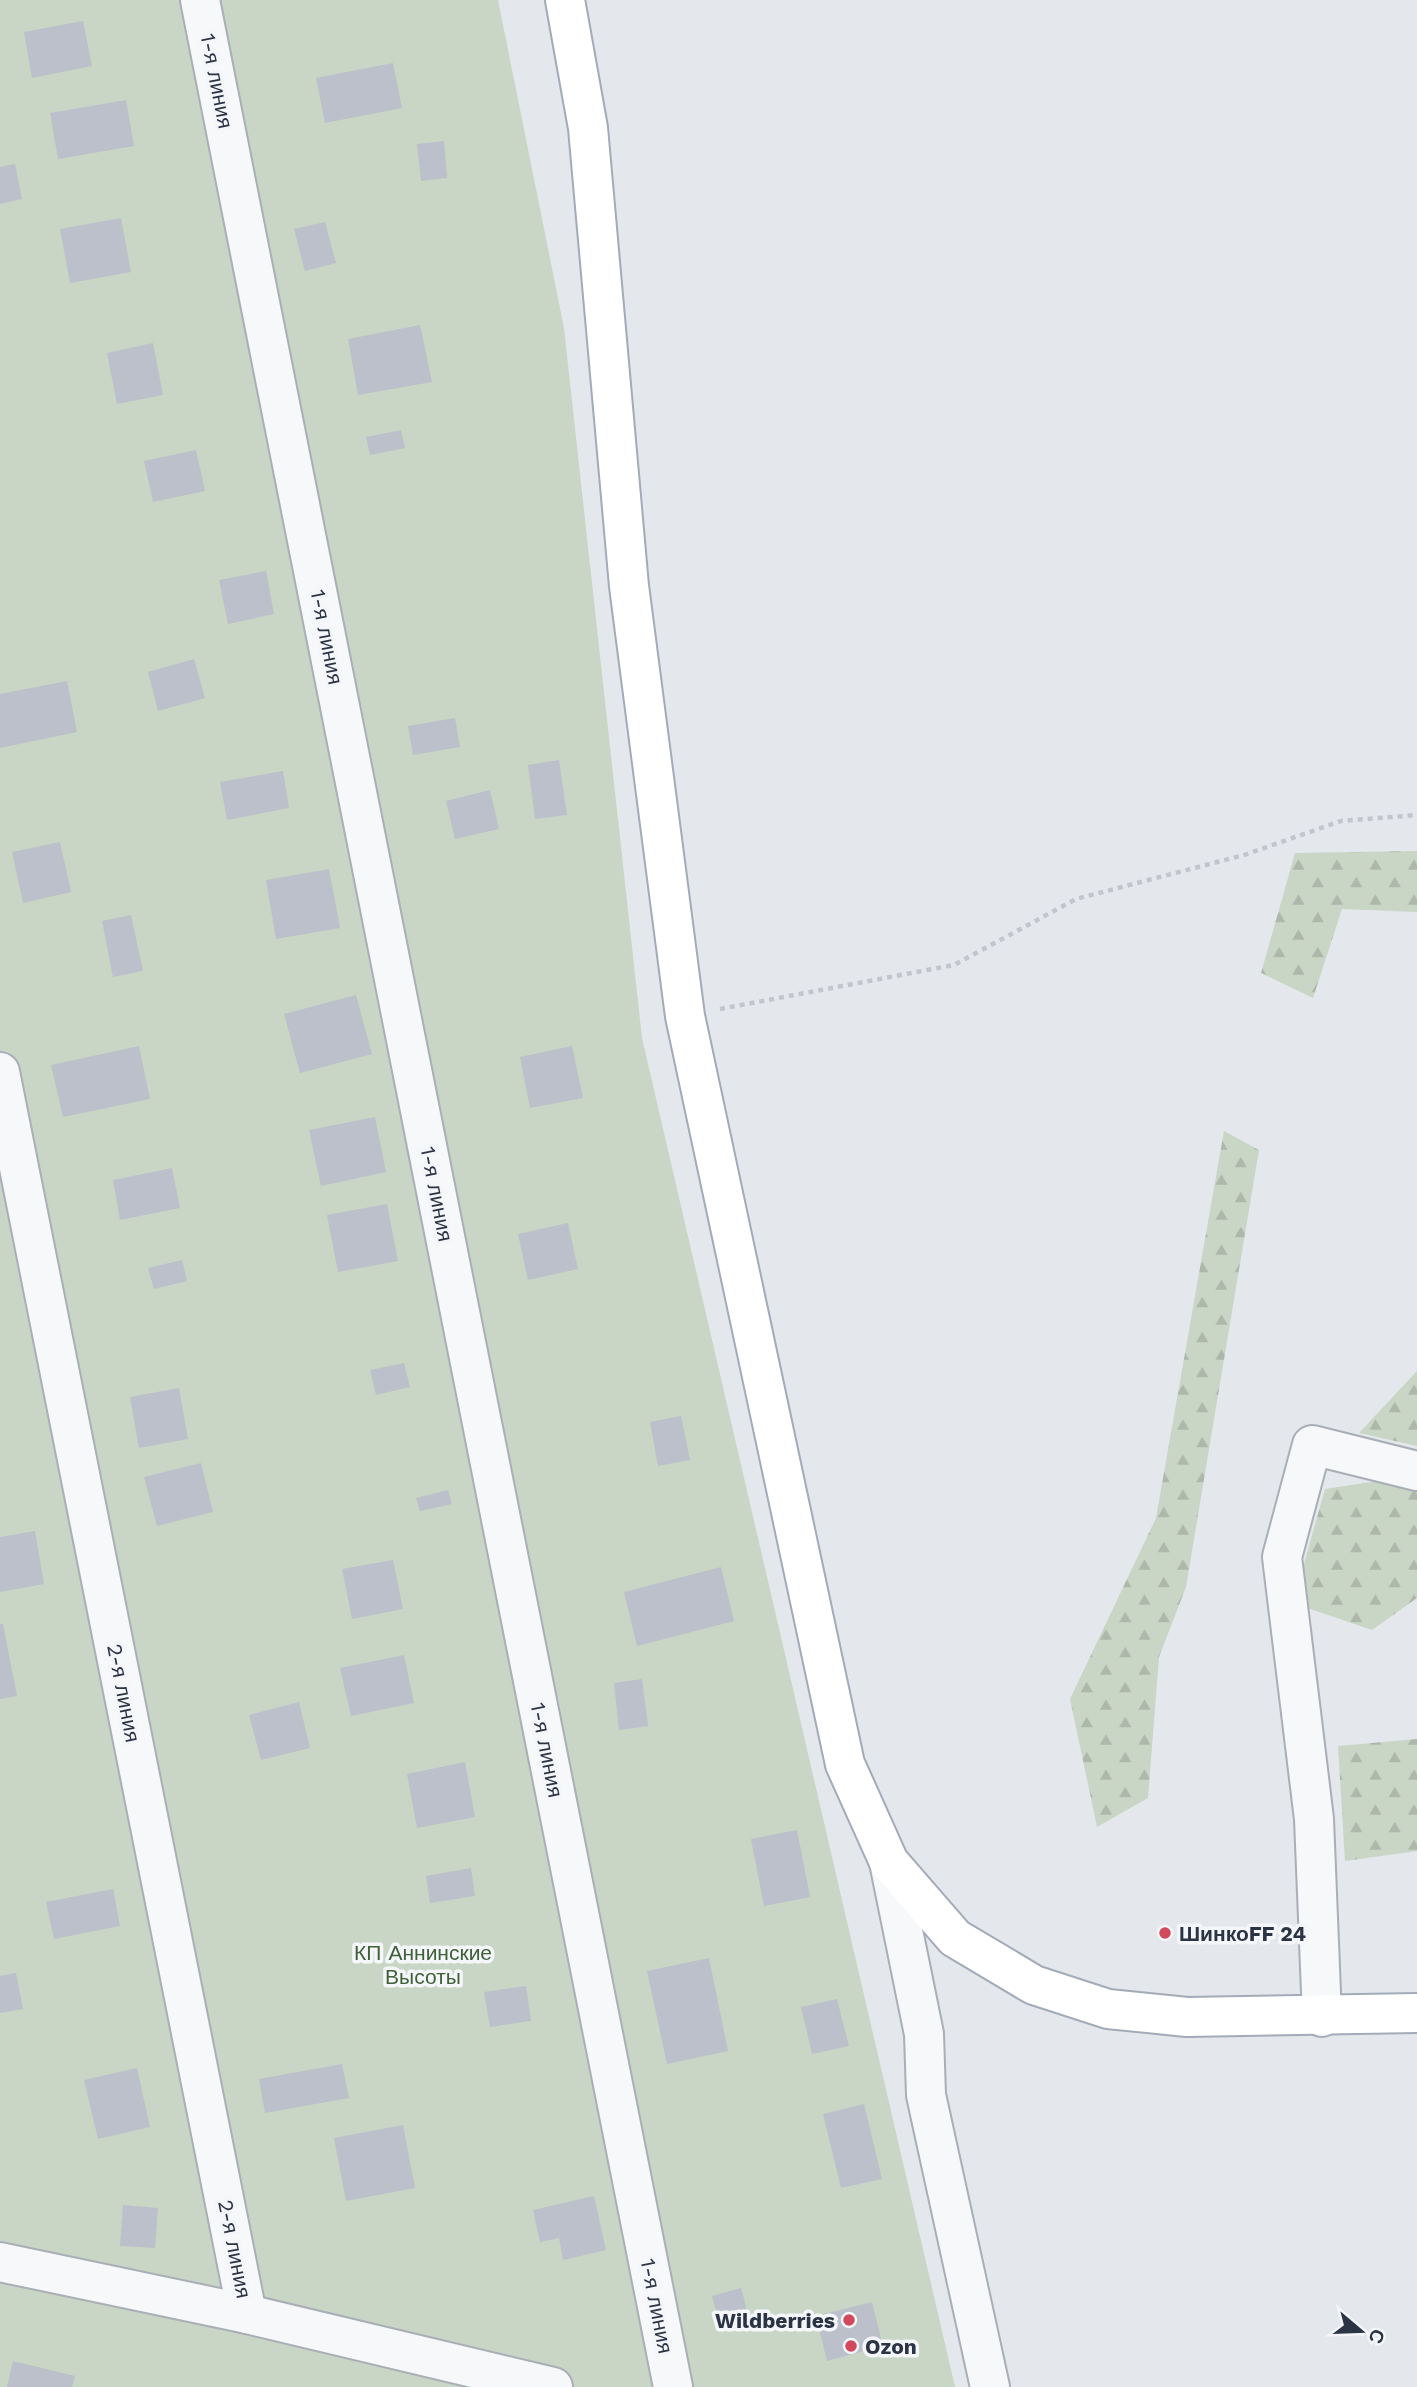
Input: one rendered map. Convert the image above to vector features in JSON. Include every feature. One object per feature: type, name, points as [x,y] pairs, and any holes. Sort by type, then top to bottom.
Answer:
[{"type":"main road","points":[[565,0],[588,128],[629,586],[685,1016],[845,1764],[889,1862],[955,1938],[1034,1985],[1108,2009],[1187,2017],[1322,2017],[1417,2013]]},
{"type":"street","name":"1-я линия","points":[[201,0],[673,2387]]},
{"type":"street","name":"2-я линия","points":[[0,1072],[247,2314]]},
{"type":"street","points":[[1322,2017],[1314,1819],[1282,1557],[1312,1445],[1417,1471]]},
{"type":"street","points":[[889,1862],[924,2034],[926,2095],[990,2387]]},
{"type":"street","points":[[0,2262],[247,2314],[552,2387]]},
{"type":"path","points":[[685,1016],[954,965],[1076,900],[1244,855],[1341,821],[1417,815]]},
{"type":"green space","name":"КП Аннинские Высоты","points":[[0,0],[498,0],[564,328],[642,1038],[955,2387],[0,2387]]},
{"type":"green space","points":[[1417,851],[1417,912],[1342,909],[1313,998],[1261,973],[1295,853]]},
{"type":"green space","points":[[1224,1131],[1259,1150],[1186,1587],[1159,1657],[1148,1798],[1097,1827],[1070,1699],[1156,1518]]},
{"type":"green space","points":[[1417,1371],[1417,1446],[1359,1433]]},
{"type":"green space","points":[[1390,1479],[1417,1489],[1417,1598],[1372,1630],[1293,1603],[1325,1489]]},
{"type":"green space","points":[[1417,1739],[1417,1851],[1345,1861],[1338,1746]]},
{"type":"building","points":[[83,21],[92,66],[32,78],[24,32]]},
{"type":"building","points":[[393,63],[402,108],[325,123],[316,78]]},
{"type":"building","points":[[126,100],[134,146],[58,159],[50,113]]},
{"type":"building","points":[[444,141],[447,178],[421,181],[417,144]]},
{"type":"building","points":[[15,164],[22,199],[0,204],[0,167]]},
{"type":"building","points":[[121,218],[131,272],[70,283],[60,229]]},
{"type":"building","points":[[325,222],[336,263],[305,271],[294,229]]},
{"type":"building","points":[[420,325],[432,382],[358,395],[348,339]]},
{"type":"building","points":[[153,343],[163,395],[117,404],[107,353]]},
{"type":"building","points":[[401,430],[405,448],[370,455],[366,437]]},
{"type":"building","points":[[196,450],[205,491],[153,502],[144,461]]},
{"type":"building","points":[[266,571],[274,614],[228,624],[219,580]]},
{"type":"building","points":[[194,659],[205,698],[158,711],[148,672]]},
{"type":"building","points":[[67,681],[77,732],[0,748],[0,694]]},
{"type":"building","points":[[455,718],[460,747],[413,755],[408,726]]},
{"type":"building","points":[[559,760],[567,815],[535,819],[528,765]]},
{"type":"building","points":[[283,771],[289,808],[227,820],[220,782]]},
{"type":"building","points":[[490,790],[499,829],[455,839],[446,801]]},
{"type":"building","points":[[60,842],[71,892],[23,903],[12,852]]},
{"type":"building","points":[[329,869],[340,928],[276,939],[266,880]]},
{"type":"building","points":[[131,915],[143,971],[113,977],[102,921]]},
{"type":"building","points":[[356,995],[372,1054],[300,1073],[284,1014]]},
{"type":"building","points":[[139,1046],[150,1099],[63,1117],[51,1065]]},
{"type":"building","points":[[572,1046],[583,1098],[530,1108],[520,1057]]},
{"type":"building","points":[[375,1117],[386,1172],[321,1186],[309,1130]]},
{"type":"building","points":[[172,1168],[180,1208],[120,1220],[113,1180]]},
{"type":"building","points":[[387,1204],[398,1261],[338,1272],[327,1215]]},
{"type":"building","points":[[568,1223],[578,1269],[528,1280],[518,1234]]},
{"type":"building","points":[[182,1260],[187,1281],[154,1289],[148,1268]]},
{"type":"building","points":[[404,1363],[410,1387],[376,1395],[370,1370]]},
{"type":"building","points":[[179,1388],[188,1439],[139,1448],[130,1397]]},
{"type":"building","points":[[681,1416],[690,1460],[658,1466],[650,1422]]},
{"type":"building","points":[[201,1463],[213,1512],[157,1526],[144,1477]]},
{"type":"building","points":[[448,1490],[452,1504],[420,1511],[416,1498]]},
{"type":"building","points":[[35,1531],[44,1584],[0,1592],[0,1537]]},
{"type":"building","points":[[393,1560],[403,1609],[352,1619],[342,1569]]},
{"type":"building","points":[[721,1567],[734,1621],[637,1646],[624,1592]]},
{"type":"building","points":[[0,1624],[3,1624],[17,1696],[0,1699]]},
{"type":"building","points":[[404,1655],[414,1703],[351,1716],[340,1668]]},
{"type":"building","points":[[642,1679],[648,1726],[619,1730],[614,1683]]},
{"type":"building","points":[[299,1702],[310,1748],[261,1760],[249,1715]]},
{"type":"building","points":[[465,1762],[475,1817],[417,1828],[407,1774]]},
{"type":"building","points":[[797,1830],[810,1897],[764,1906],[751,1839]]},
{"type":"building","points":[[471,1868],[475,1896],[430,1903],[426,1876]]},
{"type":"building","points":[[113,1889],[120,1926],[54,1939],[46,1902]]},
{"type":"building","points":[[709,1958],[728,2051],[667,2064],[647,1971]]},
{"type":"building","points":[[16,1973],[23,2009],[0,2013],[0,1976]]},
{"type":"building","points":[[526,1986],[531,2021],[490,2027],[484,1992]]},
{"type":"building","points":[[837,1999],[849,2046],[812,2054],[801,2007]]},
{"type":"building","points":[[342,2064],[349,2098],[265,2113],[259,2079]]},
{"type":"building","points":[[137,2068],[150,2127],[98,2139],[84,2080]]},
{"type":"building","points":[[864,2104],[882,2179],[841,2188],[823,2114]]},
{"type":"building","points":[[403,2125],[415,2188],[346,2201],[334,2138]]},
{"type":"building","points":[[594,2196],[606,2250],[563,2260],[559,2238],[540,2242],[533,2210]]},
{"type":"building","points":[[123,2205],[158,2208],[155,2248],[120,2246]]},
{"type":"building","points":[[741,2288],[748,2314],[719,2322],[712,2296]]},
{"type":"building","points":[[872,2302],[883,2346],[827,2361],[816,2316]]},
{"type":"building","points":[[13,2361],[75,2376],[72,2387],[7,2387]]},
{"type":"place","name":"ШинкоFF 24","points":[[1165,1933]]},
{"type":"place","name":"Wildberries","points":[[849,2320]]},
{"type":"place","name":"Ozon","points":[[851,2346]]}]
